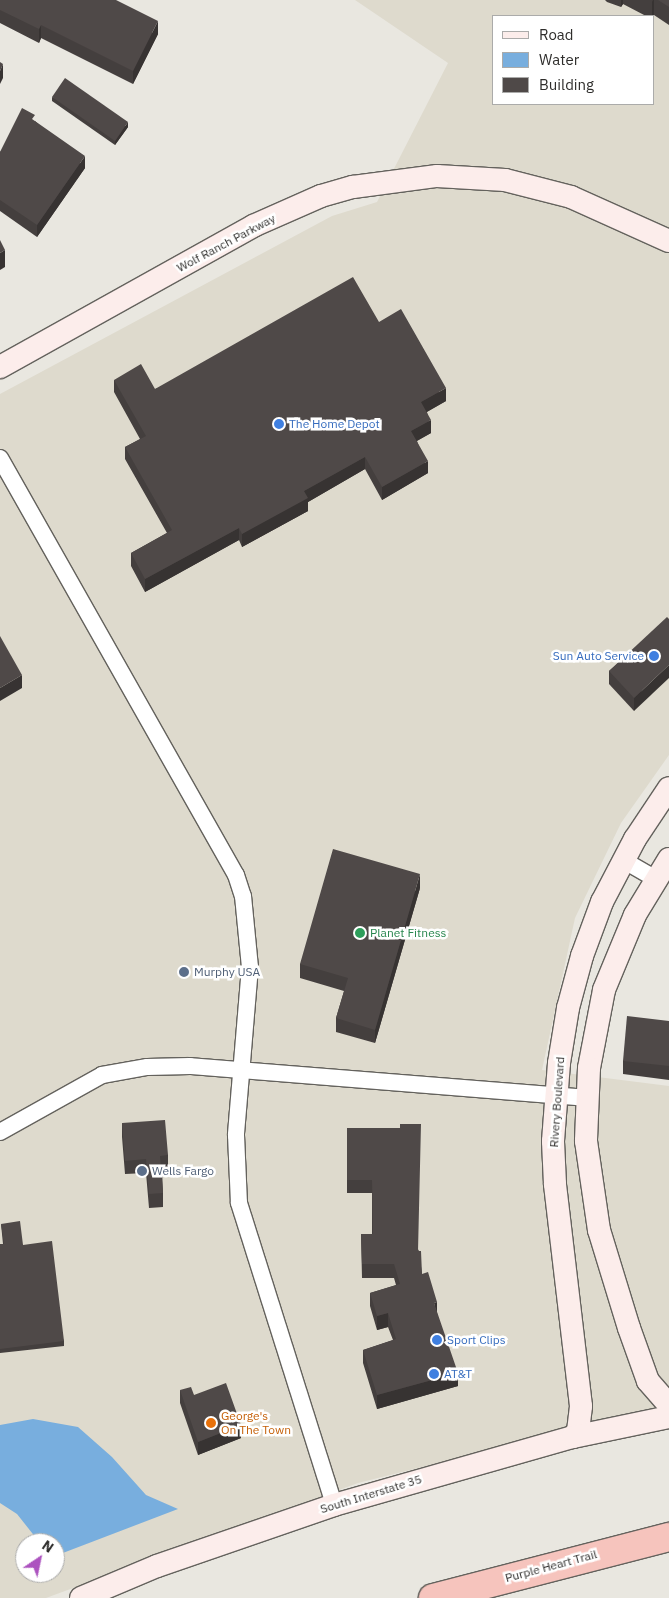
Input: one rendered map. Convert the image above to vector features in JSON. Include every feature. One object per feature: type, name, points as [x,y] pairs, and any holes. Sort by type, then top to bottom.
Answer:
[{"type":"highway","name":"Purple Heart Trail","points":[[433,1598],[669,1537]]},
{"type":"street","name":"Wolf Ranch Parkway","points":[[0,367],[253,226],[321,196],[353,187],[437,176],[505,180],[571,197],[669,242]]},
{"type":"street","points":[[0,458],[236,875],[243,896],[250,944],[236,1135],[239,1203],[334,1505]]},
{"type":"street","name":"Rivery Boulevard","points":[[573,1437],[579,1426],[581,1402],[555,1184],[556,1096],[568,1008],[582,956],[602,902],[623,860],[669,788]]},
{"type":"street","points":[[669,859],[625,935],[604,990],[593,1038],[586,1098],[588,1166],[600,1230],[648,1381],[669,1405]]},
{"type":"street","points":[[623,860],[656,879]]},
{"type":"street","points":[[0,1132],[102,1075],[124,1069],[190,1066],[241,1072],[586,1098]]},
{"type":"street","name":"South Interstate 35","points":[[81,1598],[156,1566],[334,1505],[573,1437],[669,1417]]},
{"type":"shaded area","points":[[355,0],[669,0],[669,755],[621,823],[575,918],[542,1070],[669,1086],[669,1405],[358,1483],[46,1598],[0,1598],[0,394],[332,216],[377,202],[448,63]]},
{"type":"water","points":[[33,1419],[78,1427],[112,1457],[146,1495],[178,1509],[65,1552],[65,1533],[32,1533],[17,1514],[0,1503],[0,1425]]},
{"type":"building","points":[[0,0],[116,0],[158,21],[133,71],[41,25],[39,29],[0,10]]},
{"type":"building","points":[[658,0],[669,0],[669,7]]},
{"type":"building","points":[[65,78],[128,122],[115,141],[52,97]]},
{"type":"building","points":[[22,108],[35,115],[32,119],[85,156],[37,225],[0,200],[0,152]]},
{"type":"building","points":[[0,240],[5,250],[0,253]]},
{"type":"building","name":"The Home Depot","points":[[353,277],[379,322],[401,309],[446,388],[421,402],[431,420],[411,431],[428,461],[382,487],[365,457],[304,491],[308,498],[242,534],[239,528],[145,579],[131,553],[172,530],[125,447],[146,436],[114,380],[141,364],[155,389]]},
{"type":"building","name":"Sun Auto Service","points":[[667,617],[669,619],[669,665],[634,698],[609,671]]},
{"type":"building","points":[[0,636],[22,675],[0,688]]},
{"type":"building","name":"Planet Fitness","points":[[333,849],[420,874],[375,1030],[336,1018],[348,978],[300,964]]},
{"type":"building","points":[[627,1016],[669,1021],[669,1066],[623,1061]]},
{"type":"building","name":"Wells Fargo","points":[[165,1120],[168,1155],[160,1156],[163,1193],[149,1194],[146,1159],[125,1161],[122,1123]]},
{"type":"building","points":[[400,1124],[421,1124],[418,1251],[421,1251],[422,1274],[428,1272],[437,1302],[434,1303],[458,1373],[377,1395],[363,1350],[396,1339],[388,1313],[377,1316],[370,1293],[400,1284],[394,1264],[362,1264],[361,1234],[373,1234],[372,1180],[347,1180],[347,1128],[400,1128]]},
{"type":"building","points":[[20,1221],[23,1245],[52,1241],[64,1341],[0,1349],[0,1244],[4,1244],[1,1224]]},
{"type":"building","name":"George's On The Town","points":[[226,1383],[241,1425],[198,1442],[180,1390],[191,1387],[194,1395]]},
{"type":"place","name":"The Home Depot","points":[[279,424]]},
{"type":"place","name":"Sun Auto Service","points":[[654,656]]},
{"type":"place","name":"Planet Fitness","points":[[360,933]]},
{"type":"place","name":"Murphy USA","points":[[184,972]]},
{"type":"place","name":"Wells Fargo","points":[[142,1171]]},
{"type":"place","name":"Sport Clips","points":[[437,1340]]},
{"type":"place","name":"AT&T","points":[[434,1374]]},
{"type":"place","name":"George's On The Town","points":[[211,1423]]}]
